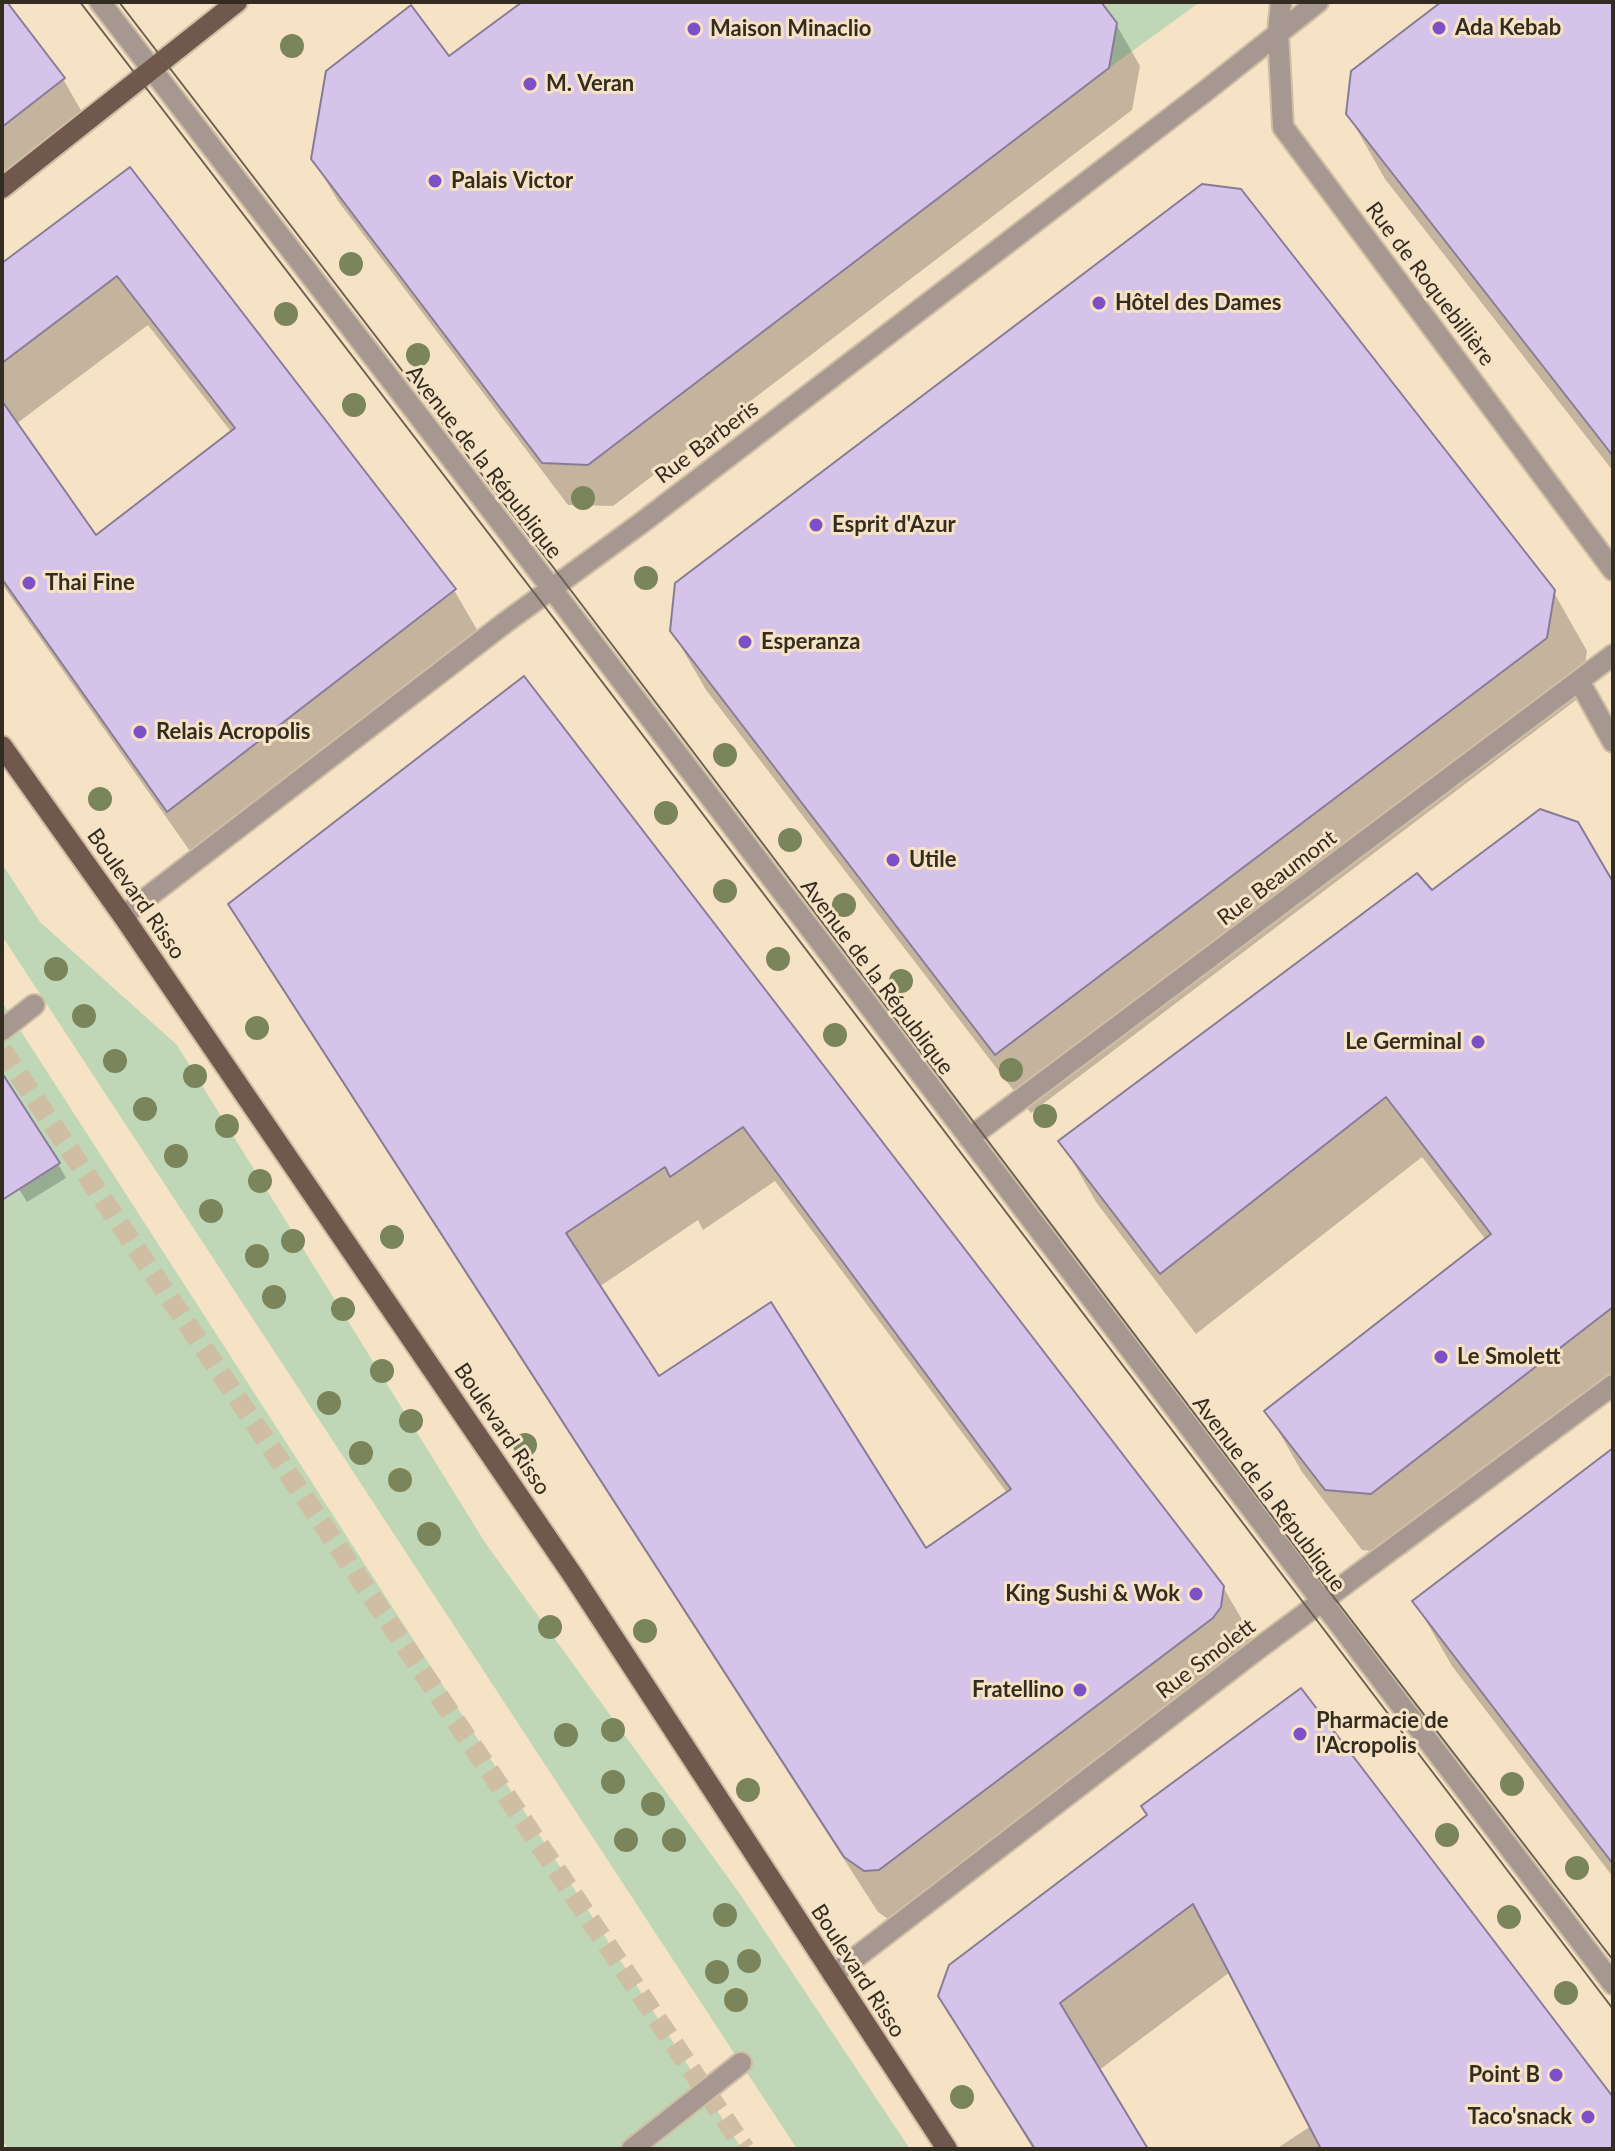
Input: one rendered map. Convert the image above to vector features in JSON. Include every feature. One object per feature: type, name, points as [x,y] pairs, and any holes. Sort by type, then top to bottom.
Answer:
[{"type":"main road","points":[[2,188],[237,2]]},
{"type":"main road","name":"Boulevard Risso","points":[[2,746],[123,916],[574,1577],[947,2149]]},
{"type":"street","name":"Avenue de la République","points":[[100,2],[552,589],[1613,1984]]},
{"type":"street","name":"Rue de Roquebillière","points":[[1281,2],[1278,32],[1283,127],[1613,570]]},
{"type":"street","name":"Rue Barberis","points":[[123,916],[1203,93],[1318,2]]},
{"type":"street","name":"Rue Beaumont","points":[[969,1138],[1613,655]]},
{"type":"street","points":[[1579,681],[1613,742]]},
{"type":"street","points":[[2,1030],[34,1005]]},
{"type":"street","name":"Rue Smolett","points":[[833,1975],[1255,1651],[1613,1385]]},
{"type":"street","points":[[632,2149],[741,2063]]},
{"type":"green space","points":[[1101,2],[1200,2],[1109,68],[1117,23]]},
{"type":"green space","points":[[2,864],[40,922],[177,1045],[486,1544],[740,1894],[910,2149],[797,2149],[2,936]]},
{"type":"green space","points":[[2,1002],[742,2149],[8,2149],[2,2139]]},
{"type":"building","points":[[2,2],[7,2],[65,78],[2,127]]},
{"type":"building","points":[[522,2],[1101,2],[1117,23],[1109,68],[588,465],[542,463],[311,159],[326,71],[411,5],[449,56]]},
{"type":"building","points":[[1441,2],[1613,2],[1613,456],[1346,114],[1351,71]]},
{"type":"building","points":[[130,167],[456,589],[167,812],[2,579],[2,401],[96,535],[235,428],[117,276],[2,363],[2,263]]},
{"type":"building","points":[[1202,184],[1241,189],[1555,590],[1547,638],[995,1055],[670,631],[675,583]]},
{"type":"building","points":[[524,676],[1224,1586],[1221,1607],[1213,1618],[879,1870],[864,1871],[844,1857],[228,904]],"holes":[[[743,1127],[1011,1489],[926,1548],[771,1302],[659,1376],[566,1233],[665,1167],[670,1177]]]},
{"type":"building","points":[[1540,809],[1578,822],[1613,882],[1613,1307],[1371,1494],[1325,1490],[1264,1411],[1491,1234],[1386,1097],[1160,1274],[1058,1141],[1417,873],[1432,890]]},
{"type":"building","points":[[2,1073],[60,1163],[2,1200]]},
{"type":"building","points":[[1613,1448],[1613,1864],[1412,1601]]},
{"type":"building","points":[[1301,1688],[1613,2097],[1613,2149],[1321,2149],[1193,1904],[1060,2003],[1148,2149],[1035,2149],[938,1996],[949,1965],[1147,1815],[1141,1806]]},
{"type":"tunnel","points":[[2,1050],[745,2149]]},
{"type":"tram line","points":[[80,2],[1613,2009]]},
{"type":"tram line","points":[[119,2],[1613,1960]]},
{"type":"place","name":"Ada Kebab","points":[[1439,28]]},
{"type":"place","name":"Maison Minaclio","points":[[694,29]]},
{"type":"place","name":"M. Veran","points":[[530,84]]},
{"type":"place","name":"Palais Victor","points":[[435,181]]},
{"type":"place","name":"Hôtel des Dames","points":[[1099,303]]},
{"type":"place","name":"Esprit d'Azur","points":[[816,525]]},
{"type":"place","name":"Thai Fine","points":[[29,583]]},
{"type":"place","name":"Esperanza","points":[[745,642]]},
{"type":"place","name":"Relais Acropolis","points":[[140,732]]},
{"type":"place","name":"Utile","points":[[893,860]]},
{"type":"place","name":"Le Germinal","points":[[1478,1042]]},
{"type":"place","name":"Le Smolett","points":[[1441,1357]]},
{"type":"place","name":"King Sushi & Wok","points":[[1196,1594]]},
{"type":"place","name":"Fratellino","points":[[1080,1690]]},
{"type":"place","name":"Pharmacie de l'Acropolis","points":[[1300,1734]]},
{"type":"place","name":"Point B","points":[[1556,2075]]},
{"type":"place","name":"Taco'snack","points":[[1588,2117]]}]
